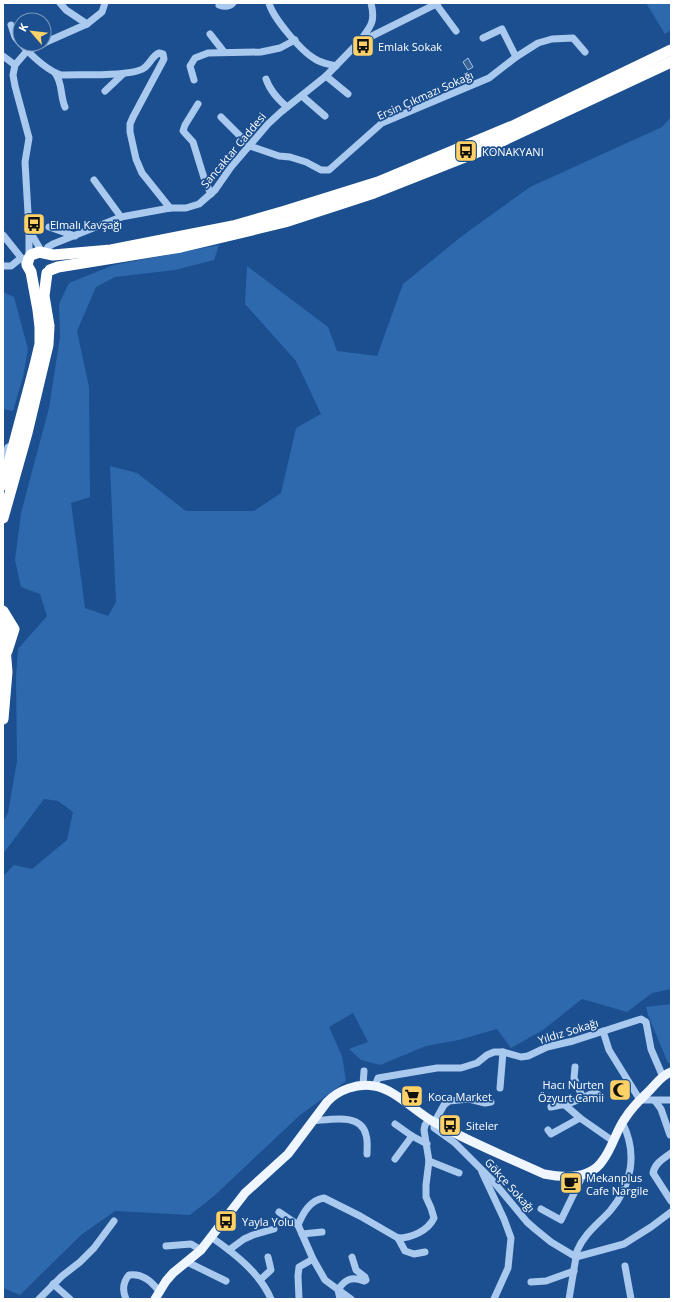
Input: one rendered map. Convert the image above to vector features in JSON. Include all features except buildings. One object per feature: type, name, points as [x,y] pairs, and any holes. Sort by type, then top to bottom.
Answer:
[{"type":"highway","points":[[27,263],[35,253],[53,255],[111,250],[234,226],[378,182],[515,125],[671,50]]},
{"type":"highway","points":[[27,263],[34,274],[41,276],[58,267],[180,247],[285,222],[374,193],[483,150],[671,62]]},
{"type":"highway","points":[[3,518],[48,345],[49,326],[44,296],[51,266],[50,259],[44,253]]},
{"type":"highway","points":[[3,485],[30,387],[40,344],[40,327],[27,263]]},
{"type":"highway","points":[[3,611],[14,629],[6,657]]},
{"type":"highway","points":[[3,623],[7,672],[3,719]]},
{"type":"main road","points":[[157,1295],[173,1273],[201,1250],[245,1193],[288,1154],[312,1121],[333,1096],[343,1090],[363,1086],[375,1086],[390,1092],[432,1121],[475,1143],[544,1174],[554,1176],[583,1175],[590,1172],[603,1161],[626,1116],[667,1074]]},
{"type":"street","points":[[60,3],[66,10],[87,24]]},
{"type":"street","points":[[52,40],[87,24],[102,12],[105,3]]},
{"type":"street","points":[[219,5],[224,7],[233,3]]},
{"type":"street","points":[[269,3],[270,8],[294,40],[313,58],[322,63],[336,66]]},
{"type":"street","points":[[358,43],[371,25],[373,19],[371,3]]},
{"type":"street","points":[[437,3],[456,31]]},
{"type":"street","name":"Sancaktar Caddesi","points":[[44,253],[48,247],[121,217],[170,208],[186,208],[199,204],[211,194],[231,167],[268,124],[326,76],[358,43],[437,3]]},
{"type":"street","points":[[10,25],[12,30]]},
{"type":"street","points":[[483,38],[502,29],[516,57]]},
{"type":"street","points":[[210,34],[224,52]]},
{"type":"street","name":"Ersin Çıkmazı Sokağı","points":[[250,146],[279,156],[290,157],[306,162],[321,170],[329,170],[382,123],[489,78],[516,57],[538,43],[552,39],[573,38],[585,52]]},
{"type":"street","points":[[194,80],[190,66],[195,58],[208,53],[261,52],[280,48],[294,40]]},
{"type":"street","points":[[26,52],[15,65],[13,75],[29,138],[25,162],[29,230],[27,263]]},
{"type":"street","points":[[28,52],[52,72],[61,75],[123,74],[144,68],[155,55],[159,53],[163,54],[164,59],[130,124],[130,132],[136,159],[142,173],[170,208]]},
{"type":"street","points":[[3,56],[15,65]]},
{"type":"street","points":[[56,73],[59,78],[62,99],[65,107]]},
{"type":"street","points":[[105,91],[123,74]]},
{"type":"street","points":[[326,76],[348,94]]},
{"type":"street","points":[[266,79],[268,86],[276,97],[287,107]]},
{"type":"street","points":[[302,96],[325,116]]},
{"type":"street","points":[[198,104],[183,131],[193,142],[205,181],[211,194]]},
{"type":"street","points":[[221,117],[250,146]]},
{"type":"street","points":[[94,180],[121,217]]},
{"type":"street","points":[[49,227],[74,236]]},
{"type":"street","points":[[29,230],[44,253]]},
{"type":"street","points":[[3,235],[27,263]]},
{"type":"street","points":[[3,266],[27,263]]},
{"type":"street","points":[[3,463],[14,424],[30,387]]},
{"type":"street","name":"Yıldız Sokağı","points":[[375,1086],[378,1078],[437,1068],[461,1068],[477,1063],[487,1055],[494,1052],[503,1052],[521,1057],[528,1056],[547,1047],[573,1041],[641,1019],[646,1022],[651,1049],[667,1074]]},
{"type":"street","points":[[603,1031],[609,1050],[640,1100],[670,1102]]},
{"type":"street","points":[[500,1088],[503,1052]]},
{"type":"street","points":[[575,1066],[574,1078],[583,1098]]},
{"type":"street","points":[[363,1086],[364,1071]]},
{"type":"street","points":[[551,1107],[565,1105],[595,1092],[601,1097]]},
{"type":"street","points":[[398,1238],[413,1235],[428,1227],[434,1214],[426,1197],[429,1161],[424,1130],[425,1125],[432,1121],[444,1105],[449,1101],[469,1099],[485,1103],[491,1102]]},
{"type":"street","points":[[655,1101],[661,1109],[670,1135]]},
{"type":"street","points":[[565,1105],[580,1118],[613,1141]]},
{"type":"street","points":[[548,1130],[551,1134],[580,1118]]},
{"type":"street","points":[[312,1121],[343,1119],[355,1122],[366,1134],[367,1154]]},
{"type":"street","name":"Gökçe Sokağı","points":[[432,1121],[434,1128],[455,1143],[493,1181],[531,1226],[551,1242],[576,1257]]},
{"type":"street","points":[[569,1299],[577,1251],[583,1238],[617,1202],[630,1174],[631,1157],[627,1132],[622,1122]]},
{"type":"street","points":[[395,1124],[427,1144]]},
{"type":"street","points":[[395,1159],[412,1136]]},
{"type":"street","points":[[671,1153],[660,1161],[654,1168],[653,1173],[671,1201]]},
{"type":"street","points":[[429,1161],[459,1173]]},
{"type":"street","points":[[480,1168],[504,1219],[511,1238],[508,1268],[494,1299]]},
{"type":"street","points":[[541,1209],[561,1220],[583,1175]]},
{"type":"street","points":[[298,1225],[303,1213],[310,1205],[318,1199],[324,1198],[360,1216],[398,1238],[405,1252],[414,1254],[425,1252]]},
{"type":"street","points":[[279,1212],[298,1225],[312,1258],[325,1280],[351,1299]]},
{"type":"street","points":[[576,1257],[624,1244],[671,1212]]},
{"type":"street","points":[[39,1299],[53,1284],[85,1257],[114,1221]]},
{"type":"street","points":[[229,1250],[252,1235],[274,1229]]},
{"type":"street","points":[[302,1234],[322,1232]]},
{"type":"street","points":[[211,1237],[229,1250],[260,1280],[271,1299]]},
{"type":"street","points":[[166,1246],[191,1244],[201,1250]]},
{"type":"street","points":[[260,1280],[271,1270],[268,1257]]},
{"type":"street","points":[[338,1290],[346,1280],[351,1278],[364,1281],[366,1280],[365,1277],[356,1270],[352,1257]]},
{"type":"street","points":[[299,1299],[299,1267],[312,1258]]},
{"type":"street","points":[[187,1262],[226,1280]]},
{"type":"street","points":[[625,1266],[631,1299]]},
{"type":"street","points":[[531,1282],[554,1279],[574,1271]]},
{"type":"street","points":[[126,1299],[123,1291],[125,1280],[129,1275],[134,1274],[150,1280],[157,1295]]},
{"type":"street","points":[[53,1284],[70,1299]]},
{"type":"street","points":[[338,1290],[340,1299]]},
{"type":"shaded area","points":[[646,3],[671,3],[671,30],[665,34]]},
{"type":"shaded area","points":[[468,58],[473,67],[468,70],[463,62]]},
{"type":"shaded area","points":[[671,117],[671,989],[652,993],[627,1012],[582,999],[543,1030],[511,1048],[497,1029],[459,1040],[426,1046],[380,1065],[361,1060],[349,1049],[368,1042],[353,1013],[329,1027],[342,1056],[346,1081],[299,1116],[214,1196],[190,1215],[115,1211],[81,1235],[20,1295],[3,1288],[3,876],[14,865],[32,869],[67,840],[73,812],[58,801],[44,799],[3,854],[3,822],[8,813],[17,761],[16,677],[18,649],[47,616],[40,594],[21,587],[15,560],[21,513],[49,408],[60,337],[59,304],[69,283],[114,265],[219,245],[214,260],[175,270],[115,277],[96,287],[77,331],[89,387],[90,497],[71,503],[85,608],[108,616],[116,602],[110,466],[137,473],[186,511],[254,511],[281,493],[296,428],[321,414],[296,361],[245,304],[247,266],[328,327],[337,351],[377,356],[403,284],[462,236],[530,187],[662,127]]},
{"type":"shaded area","points":[[3,292],[14,297],[28,349],[23,377],[13,411],[3,409]]},
{"type":"shaded area","points":[[671,1004],[671,1063],[668,1063],[646,1007]]},
{"type":"place","name":"Emlak Sokak","points":[[363,46]]},
{"type":"place","name":"KONAKYANI","points":[[466,151]]},
{"type":"place","name":"Elmalı Kavşağı","points":[[34,224]]},
{"type":"place","name":"Hacı Nurten Özyurt Camii","points":[[620,1090]]},
{"type":"place","name":"Koca Market","points":[[412,1096]]},
{"type":"place","name":"Siteler","points":[[450,1125]]},
{"type":"place","name":"Mekanplus Cafe Nargile","points":[[571,1183]]},
{"type":"place","name":"Yayla Yolu","points":[[226,1221]]}]
